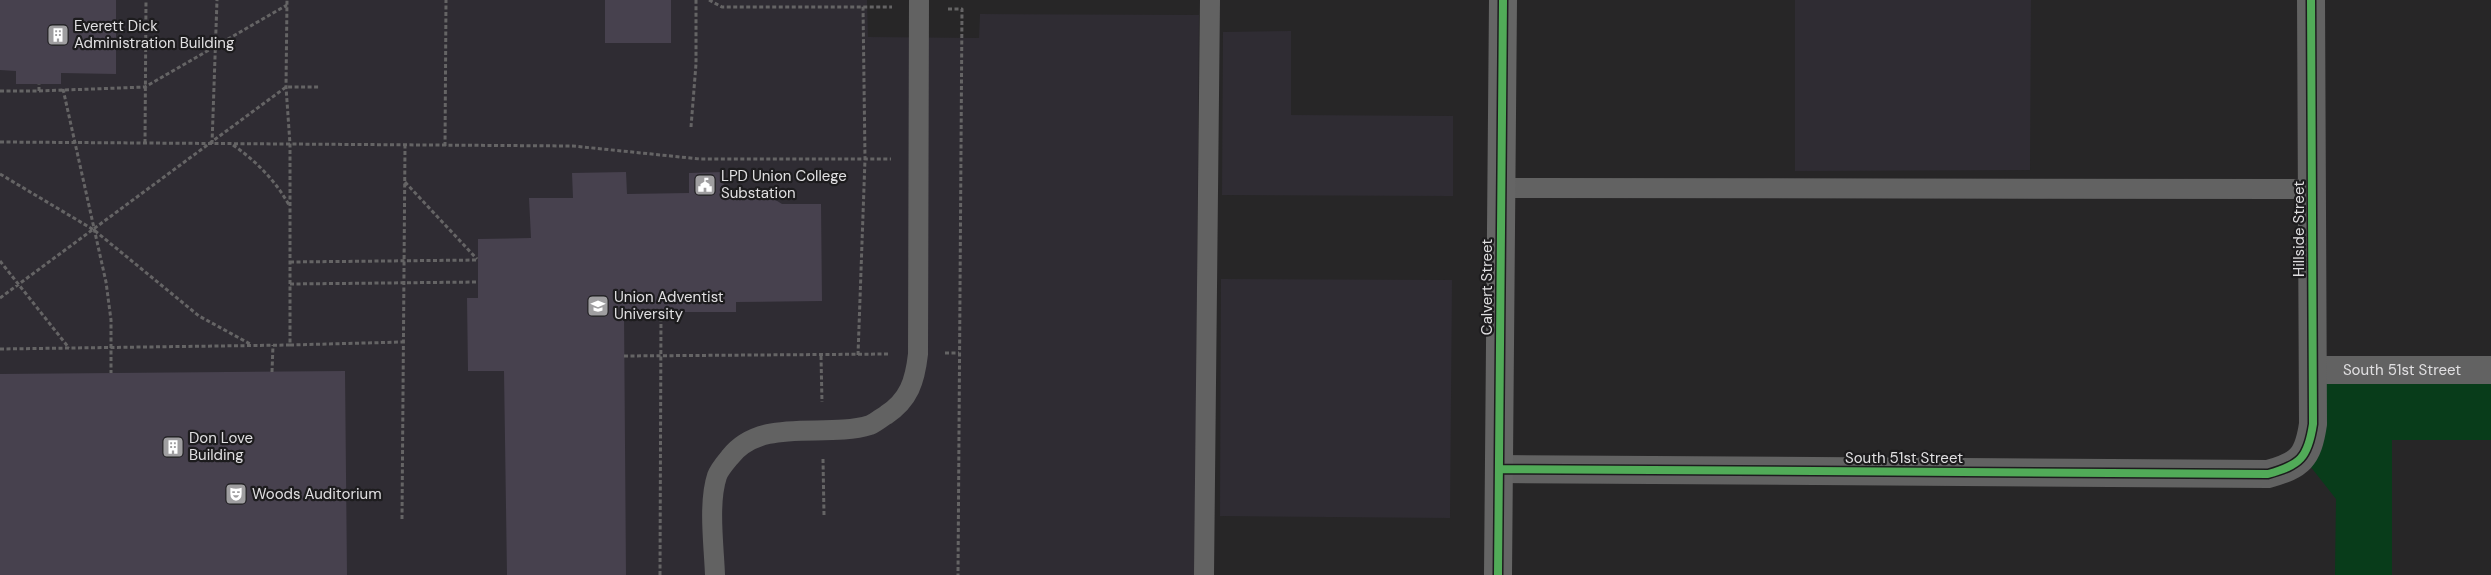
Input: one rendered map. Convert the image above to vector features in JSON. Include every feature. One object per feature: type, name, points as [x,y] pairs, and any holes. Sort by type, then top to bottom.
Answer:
[{"type":"street","name":"Calvert Street","points":[[1498,575],[1503,0]]},
{"type":"street","name":"Hillside Street","points":[[2304,457],[2310,443],[2313,424],[2311,0]]},
{"type":"street","name":"South 51st Street","points":[[2313,370],[2491,370]]},
{"type":"street","name":"South 51st Street","points":[[1500,469],[2268,474],[2290,468],[2304,457]]},
{"type":"lane","points":[[1204,575],[1210,0]]},
{"type":"lane","points":[[714,575],[714,504],[717,476],[736,449],[771,433],[822,432],[871,425],[893,411],[906,398],[915,378],[918,354],[919,4]]},
{"type":"lane","points":[[1502,188],[2312,189]]},
{"type":"path","points":[[145,143],[146,0]]},
{"type":"path","points":[[212,144],[216,0]]},
{"type":"path","points":[[445,146],[446,0]]},
{"type":"path","points":[[691,127],[696,64],[696,0]]},
{"type":"path","points":[[709,0],[722,7],[919,4],[962,9],[958,575]]},
{"type":"path","points":[[0,91],[145,87],[287,2]]},
{"type":"path","points":[[287,2],[286,87],[290,144],[290,345]]},
{"type":"path","points":[[858,355],[865,159],[862,6]]},
{"type":"path","points":[[39,84],[39,91]]},
{"type":"path","points":[[0,298],[212,144],[286,87],[320,87]]},
{"type":"path","points":[[63,89],[106,282],[112,347],[111,373]]},
{"type":"path","points":[[0,142],[573,146],[700,159],[918,159]]},
{"type":"path","points":[[232,144],[265,171],[280,187],[290,207]]},
{"type":"path","points":[[402,520],[402,283],[405,145]]},
{"type":"path","points":[[0,174],[94,230],[198,316],[252,345]]},
{"type":"path","points":[[290,262],[478,260],[404,181]]},
{"type":"path","points":[[0,261],[69,348]]},
{"type":"path","points":[[290,284],[478,282]]},
{"type":"path","points":[[660,575],[662,312]]},
{"type":"path","points":[[0,349],[402,342]]},
{"type":"path","points":[[272,372],[273,345]]},
{"type":"path","points":[[624,356],[821,356],[959,353]]},
{"type":"path","points":[[821,356],[824,515]]},
{"type":"shaded area","name":"Union Adventist University","points":[[0,0],[867,0],[868,37],[979,38],[980,14],[1199,15],[1195,575],[0,575]]},
{"type":"shaded area","points":[[1795,0],[2031,0],[2030,170],[1795,171]]},
{"type":"shaded area","points":[[1291,31],[1291,115],[1453,116],[1453,196],[1222,195],[1223,32]]},
{"type":"shaded area","points":[[1221,279],[1452,280],[1450,518],[1220,516]]},
{"type":"green space","points":[[2313,370],[2491,370],[2491,440],[2392,440],[2392,575],[2335,575],[2336,499],[2303,457]]},
{"type":"building","name":"Everett Dick Administration Building","points":[[0,0],[116,0],[116,74],[61,73],[61,84],[16,84],[16,71],[0,70]]},
{"type":"building","points":[[605,0],[671,0],[671,43],[605,43]]},
{"type":"building","points":[[626,172],[627,194],[689,193],[689,173],[723,172],[724,193],[763,192],[782,204],[821,204],[822,301],[736,302],[736,312],[624,312],[626,575],[507,575],[504,371],[468,371],[467,298],[478,298],[478,239],[531,238],[529,198],[573,198],[572,173]]},
{"type":"building","name":"Don Love Building","points":[[345,371],[347,575],[0,575],[0,374]]},
{"type":"cycle path","points":[[1498,575],[1503,0]]},
{"type":"cycle path","points":[[1500,469],[2268,474],[2295,463],[2305,452],[2313,424],[2311,0]]},
{"type":"place","name":"Everett Dick Administration Building","points":[[58,35]]},
{"type":"place","name":"LPD Union College Substation","points":[[705,185]]},
{"type":"place","name":"Union Adventist University","points":[[598,306]]},
{"type":"place","name":"Don Love Building","points":[[173,447]]},
{"type":"place","name":"Woods Auditorium","points":[[236,494]]}]
